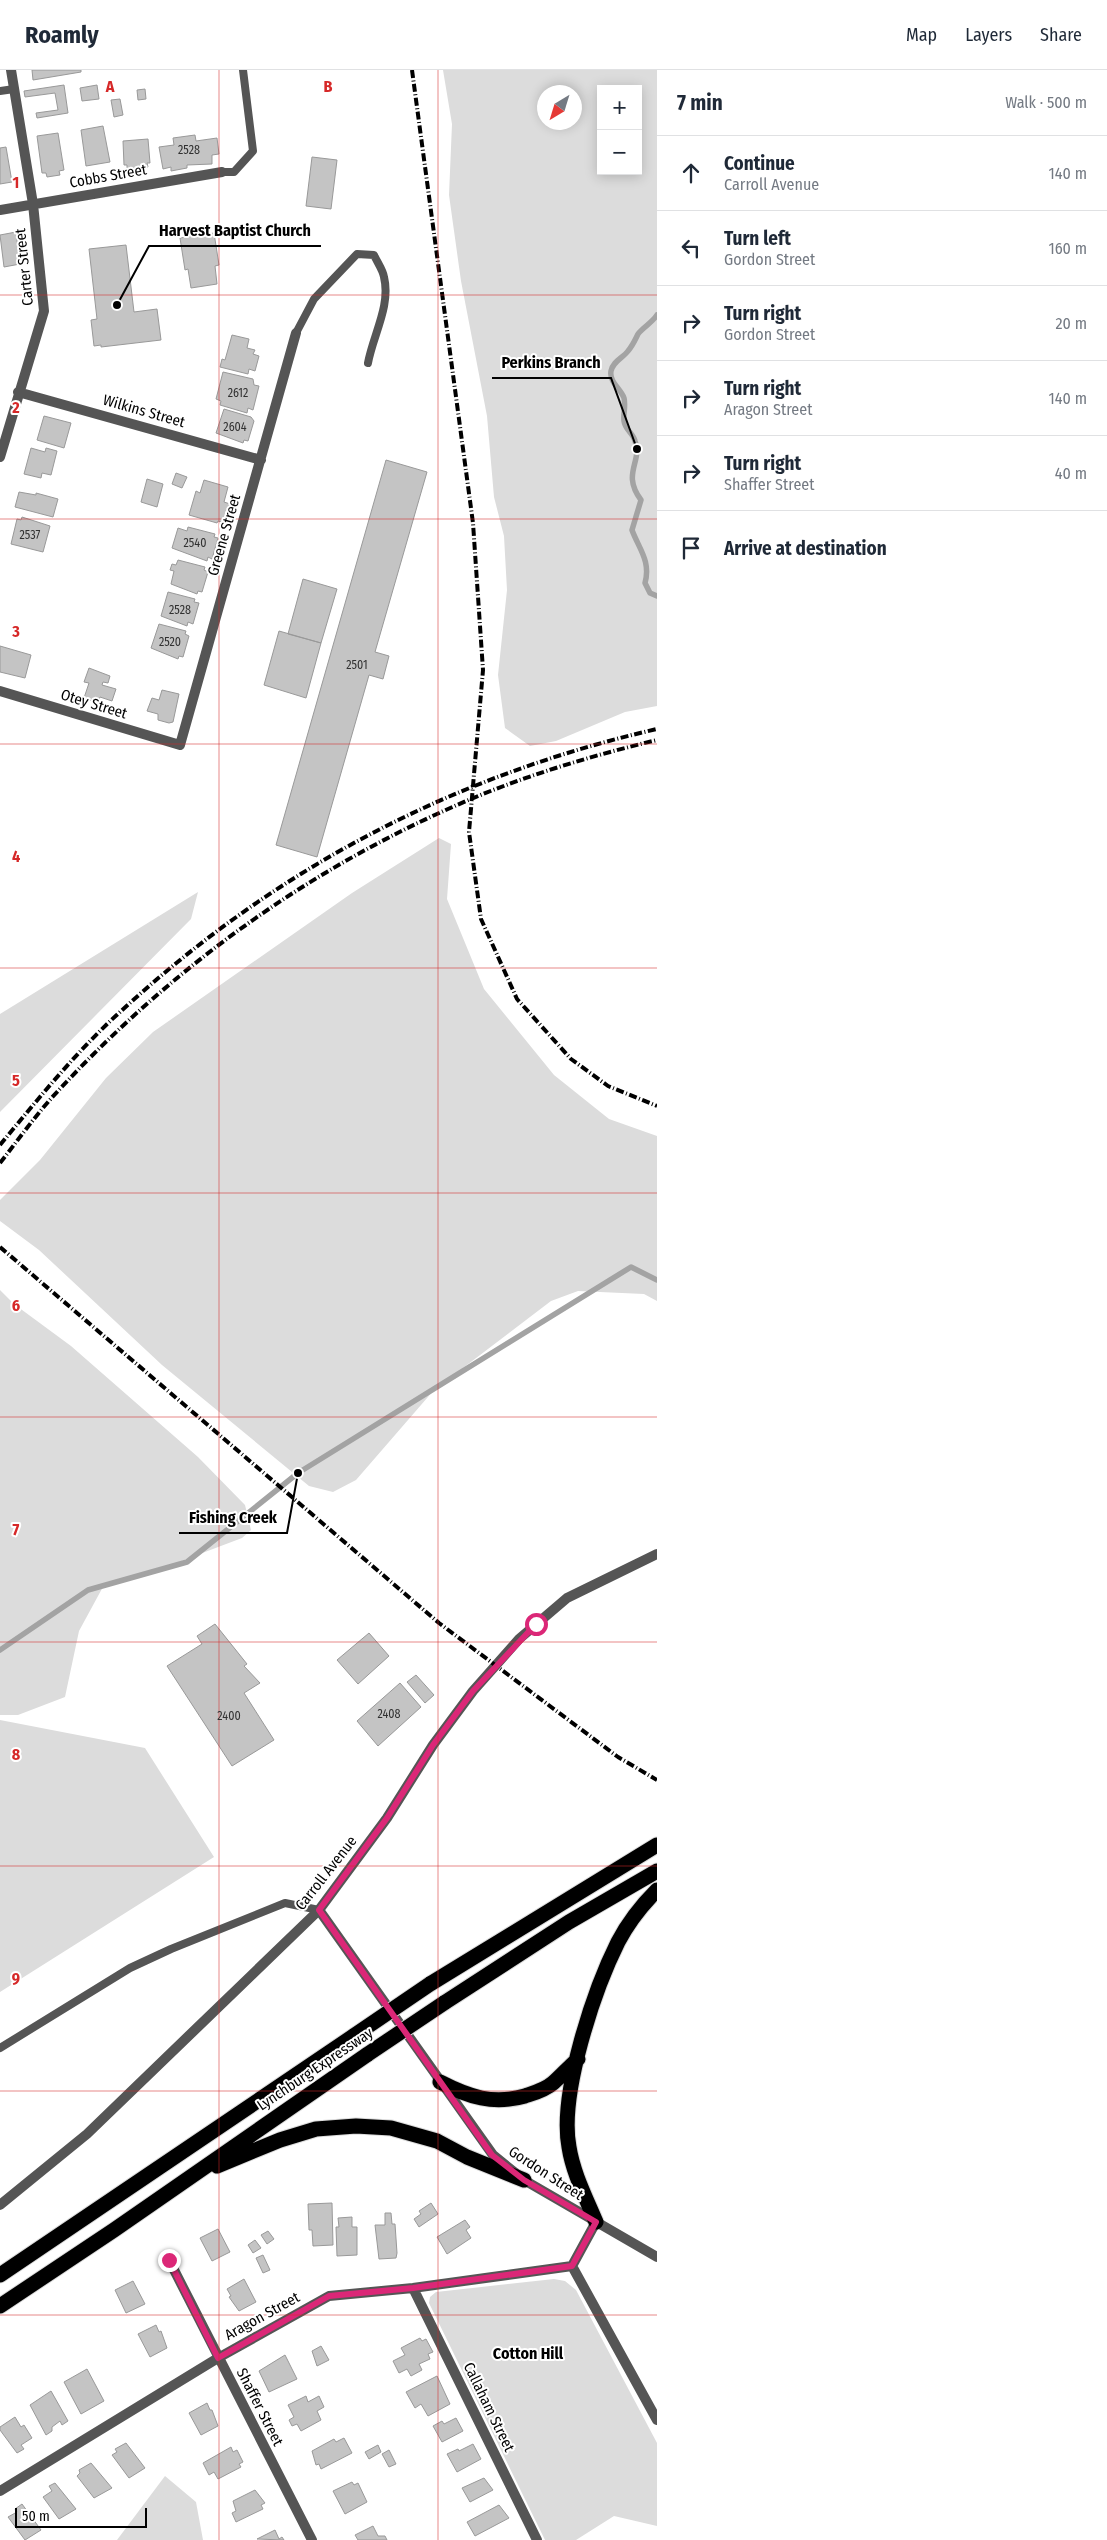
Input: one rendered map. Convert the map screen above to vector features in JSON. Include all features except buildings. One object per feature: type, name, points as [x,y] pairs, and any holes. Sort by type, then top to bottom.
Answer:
[{"type":"highway","name":"Lynchburg Expressway","points":[[0,2275],[430,1984],[657,1845]]},
{"type":"highway","name":"Lynchburg Expressway","points":[[0,2306],[444,2003],[569,1922],[657,1871]]},
{"type":"highway","points":[[596,2222],[569,2147],[568,2119],[578,2060],[600,1986],[619,1940],[645,1903],[657,1890]]},
{"type":"highway","points":[[440,2082],[464,2094],[486,2100],[509,2100],[534,2094],[551,2085],[578,2060]]},
{"type":"highway","points":[[190,2177],[280,2140],[316,2129],[356,2126],[392,2128],[437,2141],[467,2157],[524,2180]]},
{"type":"street","name":"Carter Street","points":[[0,457],[18,392],[44,311],[33,204],[11,70]]},
{"type":"street","name":"Cobbs Street","points":[[0,210],[222,172]]},
{"type":"street","name":"Greene Street","points":[[180,745],[262,460],[296,333]]},
{"type":"street","name":"Wilkins Street","points":[[18,392],[262,460]]},
{"type":"street","name":"Otey Street","points":[[0,691],[180,745]]},
{"type":"street","name":"Carroll Avenue","points":[[0,2205],[87,2134],[319,1910],[387,1818],[433,1745],[467,1698],[519,1639],[567,1598],[657,1554]]},
{"type":"street","name":"Gordon Street","points":[[319,1910],[492,2155],[524,2180],[657,2257]]},
{"type":"street","points":[[596,2222],[572,2266],[657,2420]]},
{"type":"street","name":"Shaffer Street","points":[[169,2260],[312,2540]]},
{"type":"street","name":"Aragon Street","points":[[0,2491],[218,2358],[329,2296],[413,2288],[572,2266]]},
{"type":"street","name":"Callaham Street","points":[[413,2288],[538,2540]]},
{"type":"lane","points":[[222,172],[234,172],[253,151],[243,70]]},
{"type":"lane","points":[[0,91],[14,89]]},
{"type":"lane","points":[[296,333],[314,299],[344,265],[357,254],[374,255],[384,277],[384,313],[372,344],[368,363]]},
{"type":"lane","points":[[0,2048],[130,1968],[172,1949],[285,1903],[319,1910]]},
{"type":"shaded area","points":[[443,70],[657,70],[657,706],[625,712],[556,741],[530,746],[505,728],[498,675],[507,590],[504,536],[494,497],[487,416],[461,281],[449,195],[452,124]]},
{"type":"shaded area","points":[[439,838],[451,844],[447,899],[484,989],[554,1075],[609,1119],[657,1136],[657,1301],[644,1294],[578,1291],[551,1301],[434,1390],[356,1480],[333,1492],[309,1486],[162,1365],[39,1250],[0,1221],[0,1200],[40,1160],[106,1078],[153,1032],[352,893]]},
{"type":"shaded area","points":[[198,892],[191,919],[0,1112],[0,1014]]},
{"type":"shaded area","points":[[0,1290],[14,1304],[71,1346],[198,1457],[245,1505],[251,1530],[242,1538],[139,1577],[104,1585],[79,1631],[65,1697],[18,1715],[0,1715]]},
{"type":"shaded area","points":[[0,1720],[145,1748],[214,1857],[0,1992]]},
{"type":"shaded area","points":[[554,2279],[565,2281],[576,2290],[657,2443],[657,2526],[614,2516],[576,2540],[545,2540],[429,2303],[430,2297],[436,2292]]},
{"type":"shaded area","points":[[165,2476],[196,2502],[203,2540],[117,2540]]},
{"type":"waterway","points":[[657,315],[638,334],[633,345],[614,365],[611,371],[613,382],[624,398],[625,424],[634,438],[637,448],[632,475],[635,491],[641,500],[632,530],[645,562],[645,583],[650,593],[657,596]]},
{"type":"waterway","points":[[0,1650],[88,1590],[187,1562],[298,1473],[631,1267],[657,1280]]},
{"type":"railway","points":[[412,70],[473,523],[483,670],[469,832],[481,919],[517,999],[571,1059],[608,1086],[657,1106]]},
{"type":"railway","points":[[0,1145],[43,1093],[120,1012],[179,961],[240,914],[304,872],[370,834],[438,801],[508,773],[581,749],[657,729]]},
{"type":"railway","points":[[0,1163],[35,1117],[100,1047],[191,967],[239,930],[289,896],[340,864],[393,835],[473,798],[551,770],[657,740]]},
{"type":"railway","points":[[0,1247],[439,1623],[618,1757],[657,1780]]},
{"type":"place","name":"Harvest Baptist Church","points":[[117,305]]},
{"type":"place","name":"Perkins Branch","points":[[637,449]]},
{"type":"place","name":"Fishing Creek","points":[[298,1473]]},
{"type":"district","name":"Cotton Hill","points":[[528,2353]]},
{"type":"route","points":[[169,2260],[218,2358],[329,2296],[413,2288],[572,2266],[596,2222],[524,2180],[492,2155],[319,1910],[387,1818],[433,1745],[473,1691],[519,1639],[536,1624]]}]
